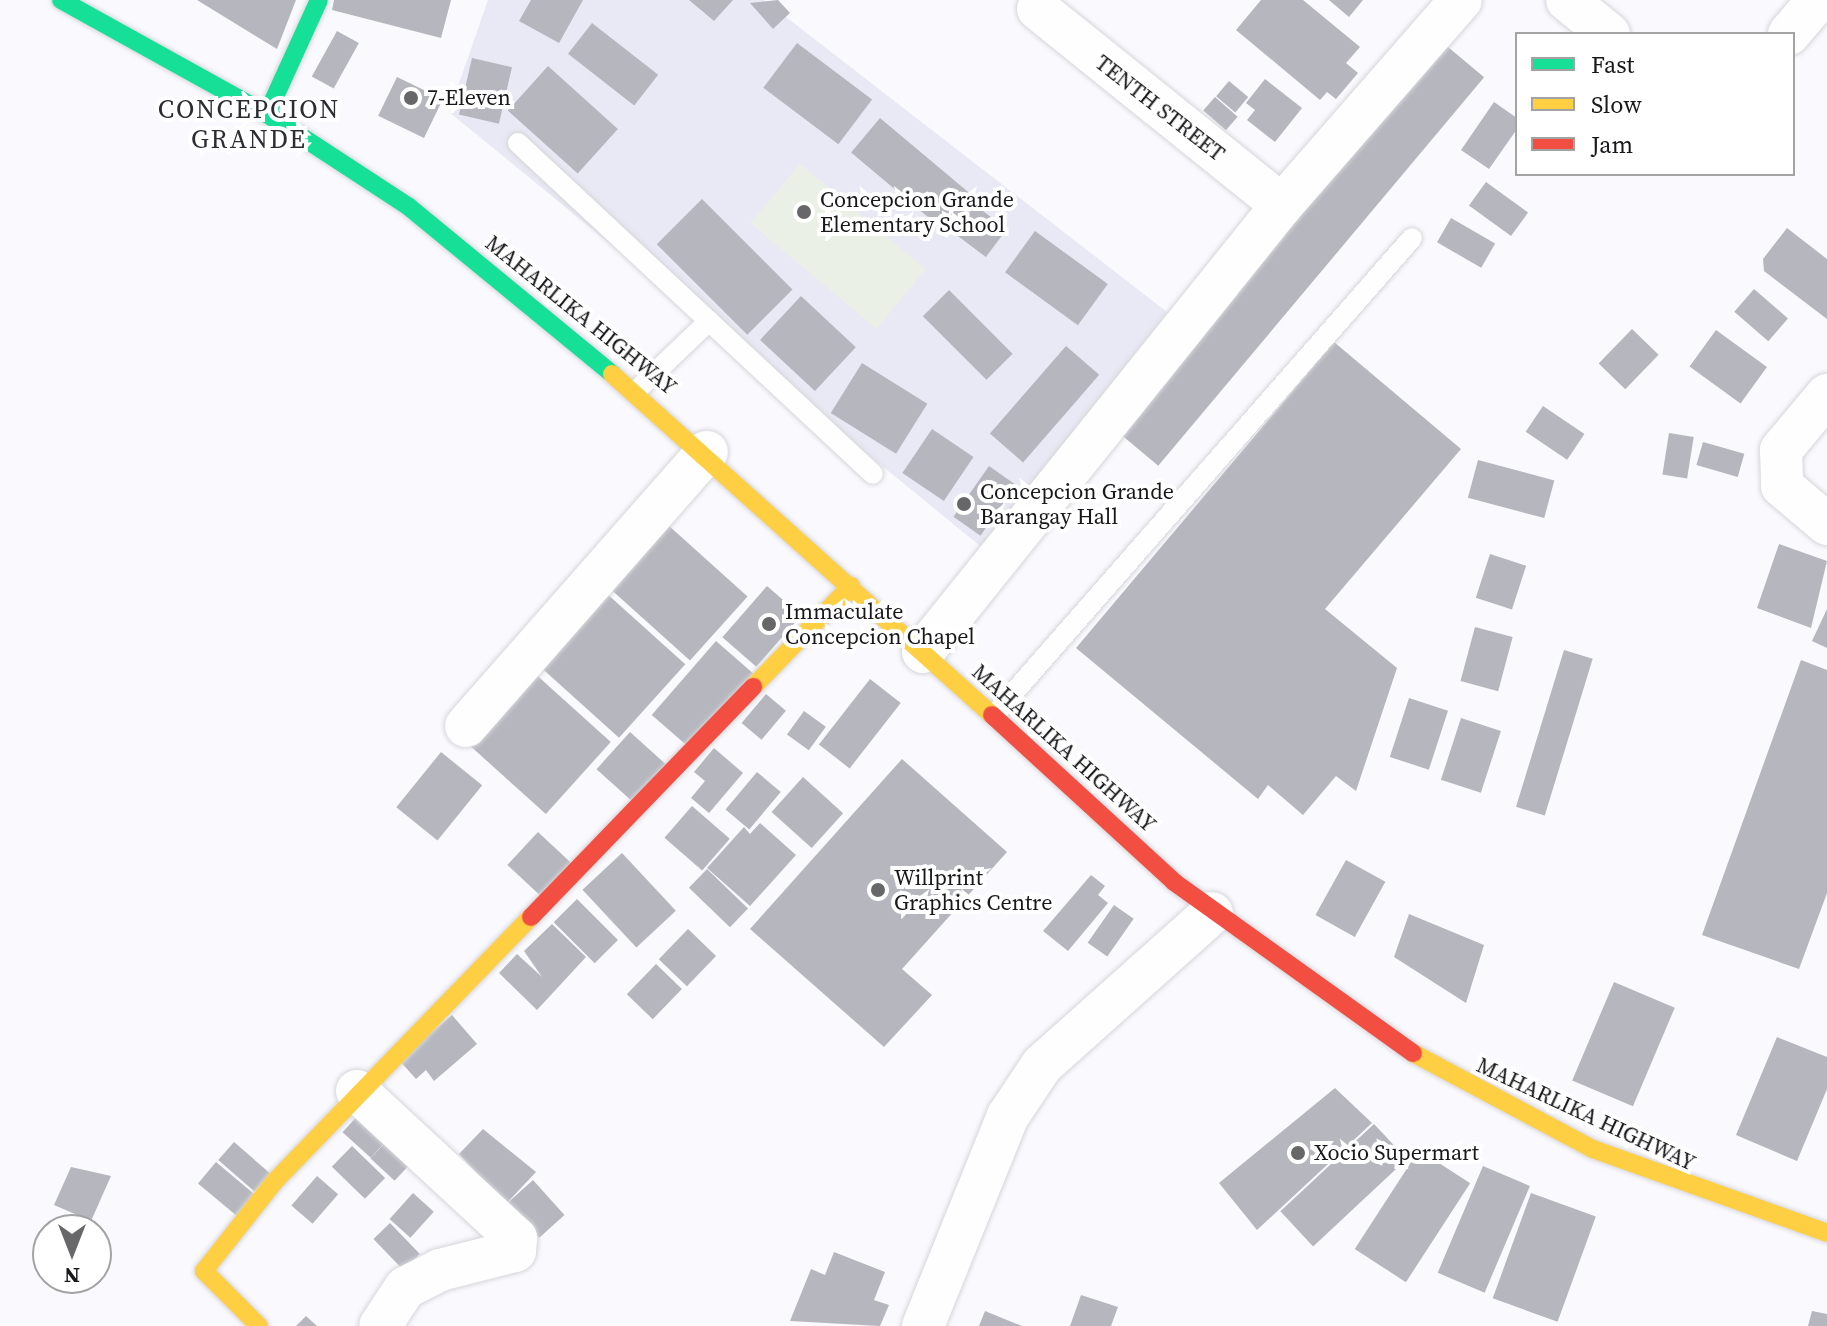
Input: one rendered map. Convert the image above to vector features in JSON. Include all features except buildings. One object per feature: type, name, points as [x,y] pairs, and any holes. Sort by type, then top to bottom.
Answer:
[{"type":"main road","name":"MAHARLIKA HIGHWAY","points":[[61,0],[267,114],[409,207],[637,390],[1212,913],[1471,1089],[1694,1190],[1827,1233]]},
{"type":"main road","points":[[267,114],[319,0]]},
{"type":"main road","points":[[259,1326],[204,1271],[357,1091],[627,825],[851,586]]},
{"type":"street","points":[[923,652],[1282,205],[1461,0]]},
{"type":"street","points":[[1567,0],[1607,32]]},
{"type":"street","points":[[1791,32],[1818,0]]},
{"type":"street","name":"TENTH STREET","points":[[1054,11],[1282,205]]},
{"type":"street","points":[[1827,395],[1781,450],[1782,486],[1827,524]]},
{"type":"street","points":[[466,726],[707,452]]},
{"type":"street","points":[[923,1326],[1008,1116],[1042,1065],[1212,913]]},
{"type":"street","points":[[357,1091],[516,1238],[515,1251],[440,1270],[405,1288],[380,1326]]},
{"type":"lane","points":[[518,143],[873,474]]},
{"type":"lane","points":[[994,715],[1412,238]]},
{"type":"lane","points":[[637,390],[709,321]]},
{"type":"shaded area","name":"Concepcion Grande Elementary School","points":[[488,0],[764,0],[1167,312],[985,550],[449,112]]},
{"type":"shaded area","points":[[800,164],[926,269],[876,328],[751,223]]},
{"type":"traffic: fast","points":[[61,0],[267,114],[409,207],[612,374]]},
{"type":"traffic: fast","points":[[267,114],[319,0]]},
{"type":"traffic: slow","points":[[612,374],[992,715]]},
{"type":"traffic: slow","points":[[753,687],[851,586]]},
{"type":"traffic: slow","points":[[259,1326],[204,1271],[275,1181],[531,917]]},
{"type":"traffic: slow","points":[[1413,1053],[1593,1149],[1827,1233]]},
{"type":"traffic: jam","points":[[531,917],[753,687]]},
{"type":"traffic: jam","points":[[992,715],[1174,882],[1413,1053]]},
{"type":"place","name":"7-Eleven","points":[[411,98]]},
{"type":"place","name":"Concepcion Grande Elementary School","points":[[804,212]]},
{"type":"place","name":"Concepcion Grande Barangay Hall","points":[[964,504]]},
{"type":"place","name":"Immaculate Concepcion Chapel","points":[[769,624]]},
{"type":"place","name":"Willprint Graphics Centre","points":[[878,890]]},
{"type":"place","name":"Xocio Supermart","points":[[1298,1153]]},
{"type":"district","name":"CONCEPCION GRANDE","points":[[249,125]]}]
